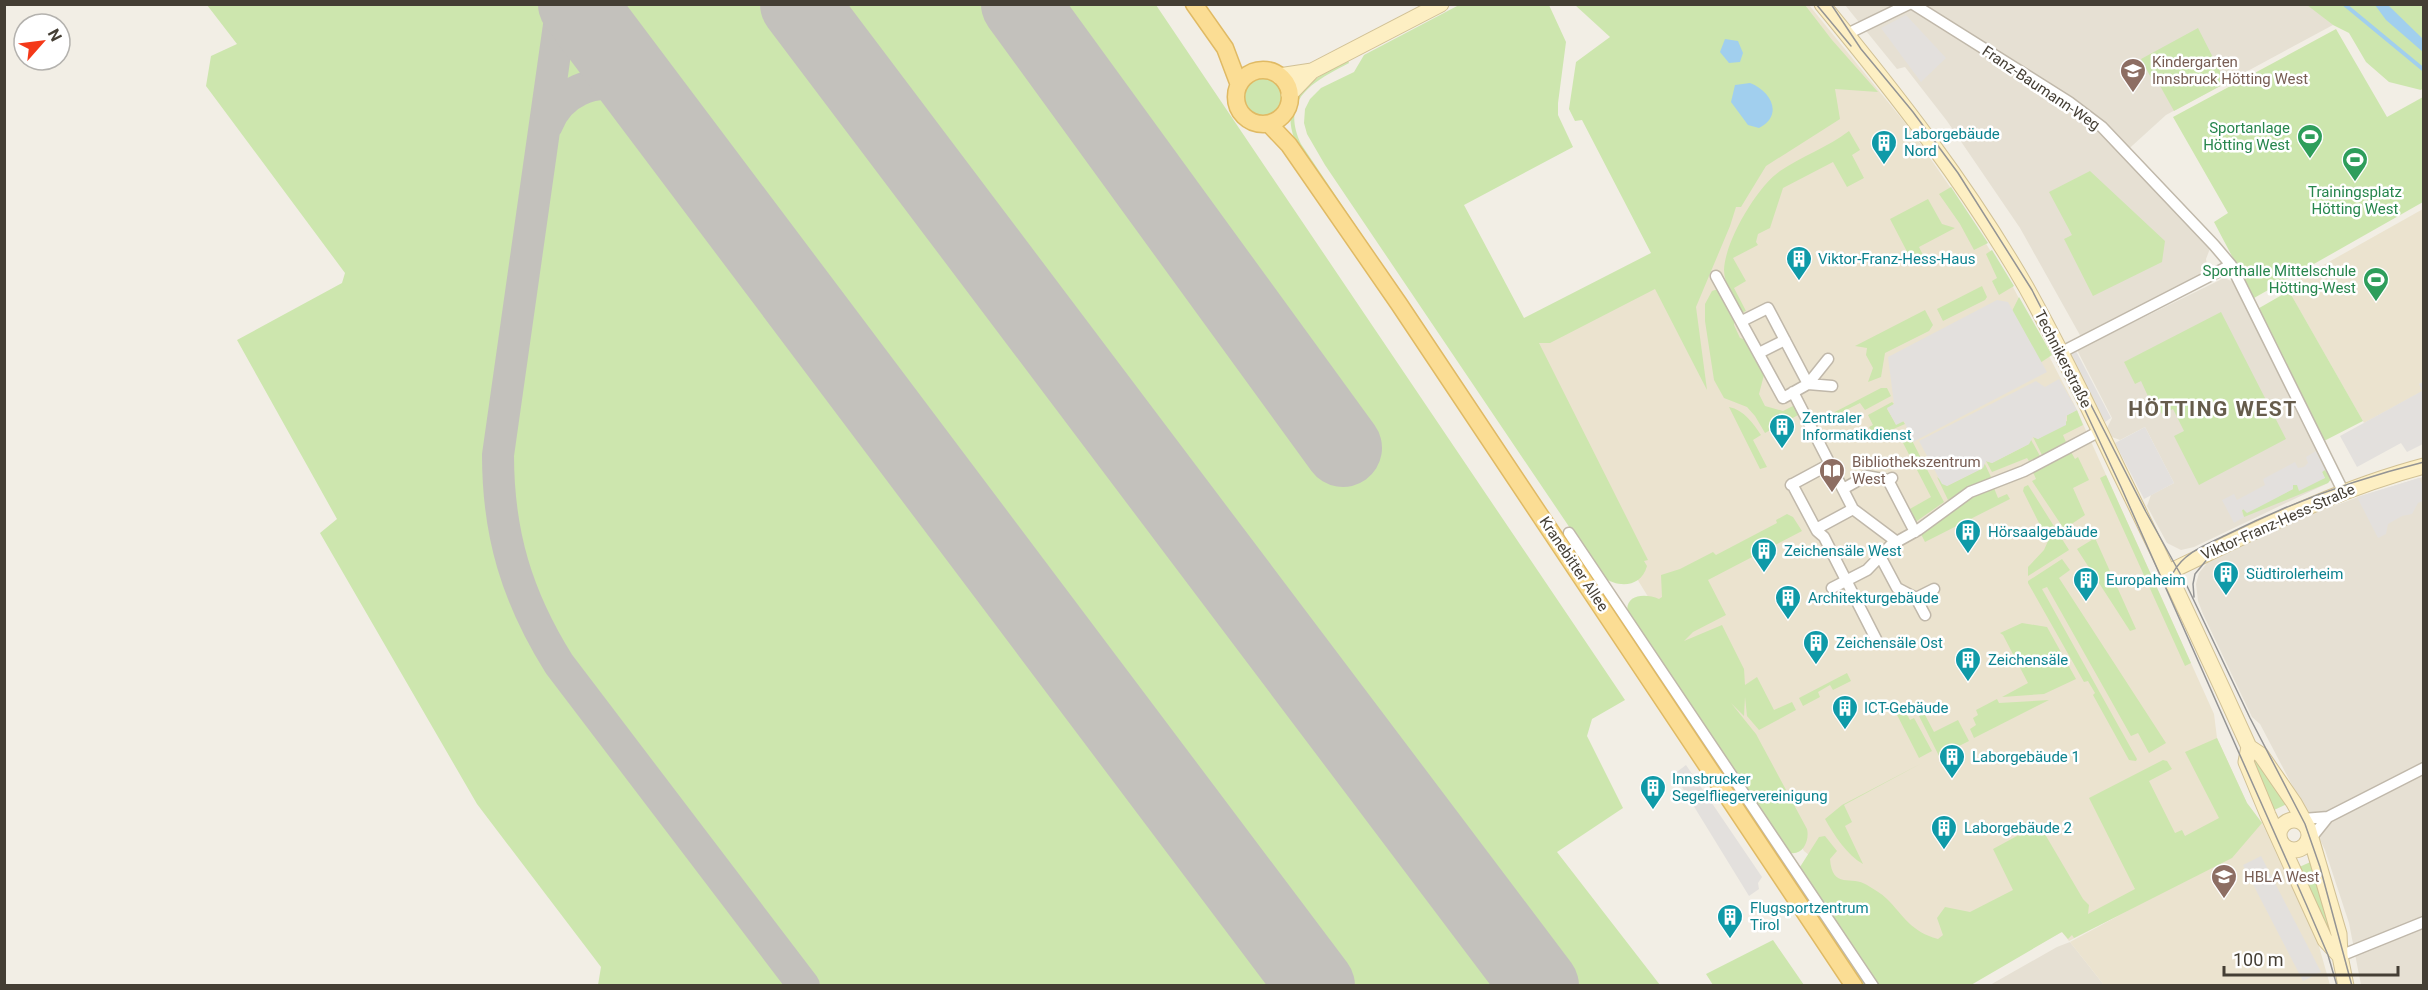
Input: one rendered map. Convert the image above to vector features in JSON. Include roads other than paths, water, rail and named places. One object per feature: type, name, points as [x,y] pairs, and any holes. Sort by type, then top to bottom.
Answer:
[{"type":"main road","points":[[1194,4],[1225,48],[1239,85]]},
{"type":"main road","points":[[1225,48],[1256,71]]},
{"type":"main road","points":[[1264,70],[1279,76],[1288,88],[1289,95],[1284,114],[1269,124],[1258,124],[1243,116],[1236,101],[1239,85],[1246,76],[1264,70]]},
{"type":"main road","name":"Kranebitter Allee","points":[[1284,114],[1290,145]]},
{"type":"main road","name":"Kranebitter Allee","points":[[1269,124],[1290,145],[1406,314],[1854,986]]},
{"type":"street","points":[[1289,95],[1312,71],[1441,4]]},
{"type":"street","name":"Technikerstraße","points":[[1822,4],[1956,176],[2026,288],[2169,572],[2249,747],[2261,755],[2306,829],[2339,934],[2340,956],[2346,986]]},
{"type":"street","name":"Franz-Baumann-Weg","points":[[1845,35],[1911,4],[2069,102],[2102,127],[2231,265],[2343,491]]},
{"type":"street","points":[[1279,76],[1312,71]]},
{"type":"street","points":[[2060,353],[2231,265]]},
{"type":"street","points":[[1716,276],[1783,398],[1808,384],[1828,359]]},
{"type":"street","points":[[1742,321],[1768,308],[1808,384]]},
{"type":"street","points":[[1759,353],[1785,339]]},
{"type":"street","points":[[1808,384],[1832,386]]},
{"type":"street","points":[[1793,392],[1854,509],[1897,542]]},
{"type":"street","points":[[1832,588],[1867,570],[1897,542],[1915,532],[1970,492],[2008,478],[2042,458],[2100,431]]},
{"type":"street","points":[[1830,464],[1792,484],[1816,529],[1824,537],[1877,641]]},
{"type":"street","name":"Viktor-Franz-Hess-Straße","points":[[2169,572],[2294,511],[2343,491],[2424,466]]},
{"type":"street","points":[[1843,489],[1865,475],[1890,479],[1915,532]]},
{"type":"street","points":[[1816,529],[1854,509]]},
{"type":"street","name":"Kranebitter Allee","points":[[1569,533],[1874,986]]},
{"type":"street","points":[[1880,556],[1897,588],[1916,598],[1925,615]]},
{"type":"street","points":[[1916,598],[1934,589]]},
{"type":"street","name":"Technikerstraße","points":[[2249,747],[2246,762],[2280,842],[2325,940],[2340,956]]},
{"type":"street","points":[[2306,829],[2304,848],[2295,851],[2285,848],[2280,842],[2279,834],[2283,825],[2306,829],[2424,768]]},
{"type":"street","points":[[2306,829],[2328,817]]},
{"type":"street","points":[[2340,956],[2424,922]]},
{"type":"water","points":[[2375,5],[2388,5],[2423,39],[2423,52],[2386,20]]},
{"type":"water","points":[[1725,39],[1738,41],[1743,53],[1740,62],[1729,63],[1720,52]]},
{"type":"water","points":[[1750,83],[1764,92],[1772,104],[1771,117],[1759,128],[1748,125],[1731,102],[1735,85]]},
{"type":"waterway","points":[[2344,4],[2424,70]]},
{"type":"tram line","points":[[1816,4],[1851,46]]},
{"type":"tram line","points":[[1831,4],[1861,49],[1913,112],[1958,173],[2032,290],[2146,512],[2187,586],[2250,718],[2305,824],[2320,867],[2352,986]]},
{"type":"tram line","points":[[2084,408],[2306,904],[2328,955],[2337,986]]},
{"type":"tram line","points":[[2173,573],[2183,559],[2197,549],[2275,512],[2348,484],[2424,462]]},
{"type":"tram line","points":[[2194,597],[2195,574],[2209,557],[2283,520],[2348,493]]},
{"type":"place","name":"Kindergarten Innsbruck Hötting West","points":[[2133,94]]},
{"type":"place","name":"Sportanlage Hötting West","points":[[2310,160]]},
{"type":"place","name":"Laborgebäude Nord","points":[[1884,166]]},
{"type":"place","name":"Trainingsplatz Hötting West","points":[[2355,183]]},
{"type":"place","name":"Viktor-Franz-Hess-Haus","points":[[1799,282]]},
{"type":"place","name":"Sporthalle Mittelschule Hötting-West","points":[[2376,303]]},
{"type":"place","name":"Zentraler Informatikdienst","points":[[1782,450]]},
{"type":"place","name":"Bibliothekszentrum West","points":[[1832,494]]},
{"type":"place","name":"Hörsaalgebäude","points":[[1968,555]]},
{"type":"place","name":"Zeichensäle West","points":[[1764,574]]},
{"type":"place","name":"Südtirolerheim","points":[[2226,597]]},
{"type":"place","name":"Europaheim","points":[[2086,603]]},
{"type":"place","name":"Architekturgebäude","points":[[1788,621]]},
{"type":"place","name":"Zeichensäle Ost","points":[[1816,666]]},
{"type":"place","name":"Zeichensäle","points":[[1968,683]]},
{"type":"place","name":"ICT-Gebäude","points":[[1845,731]]},
{"type":"place","name":"Laborgebäude 1","points":[[1952,780]]},
{"type":"place","name":"Innsbrucker Segelfliegervereinigung","points":[[1653,811]]},
{"type":"place","name":"Laborgebäude 2","points":[[1944,851]]},
{"type":"place","name":"HBLA West","points":[[2224,900]]},
{"type":"place","name":"Flugsportzentrum Tirol","points":[[1730,940]]},
{"type":"district","name":"HÖTTING WEST","points":[[2213,409]]}]
